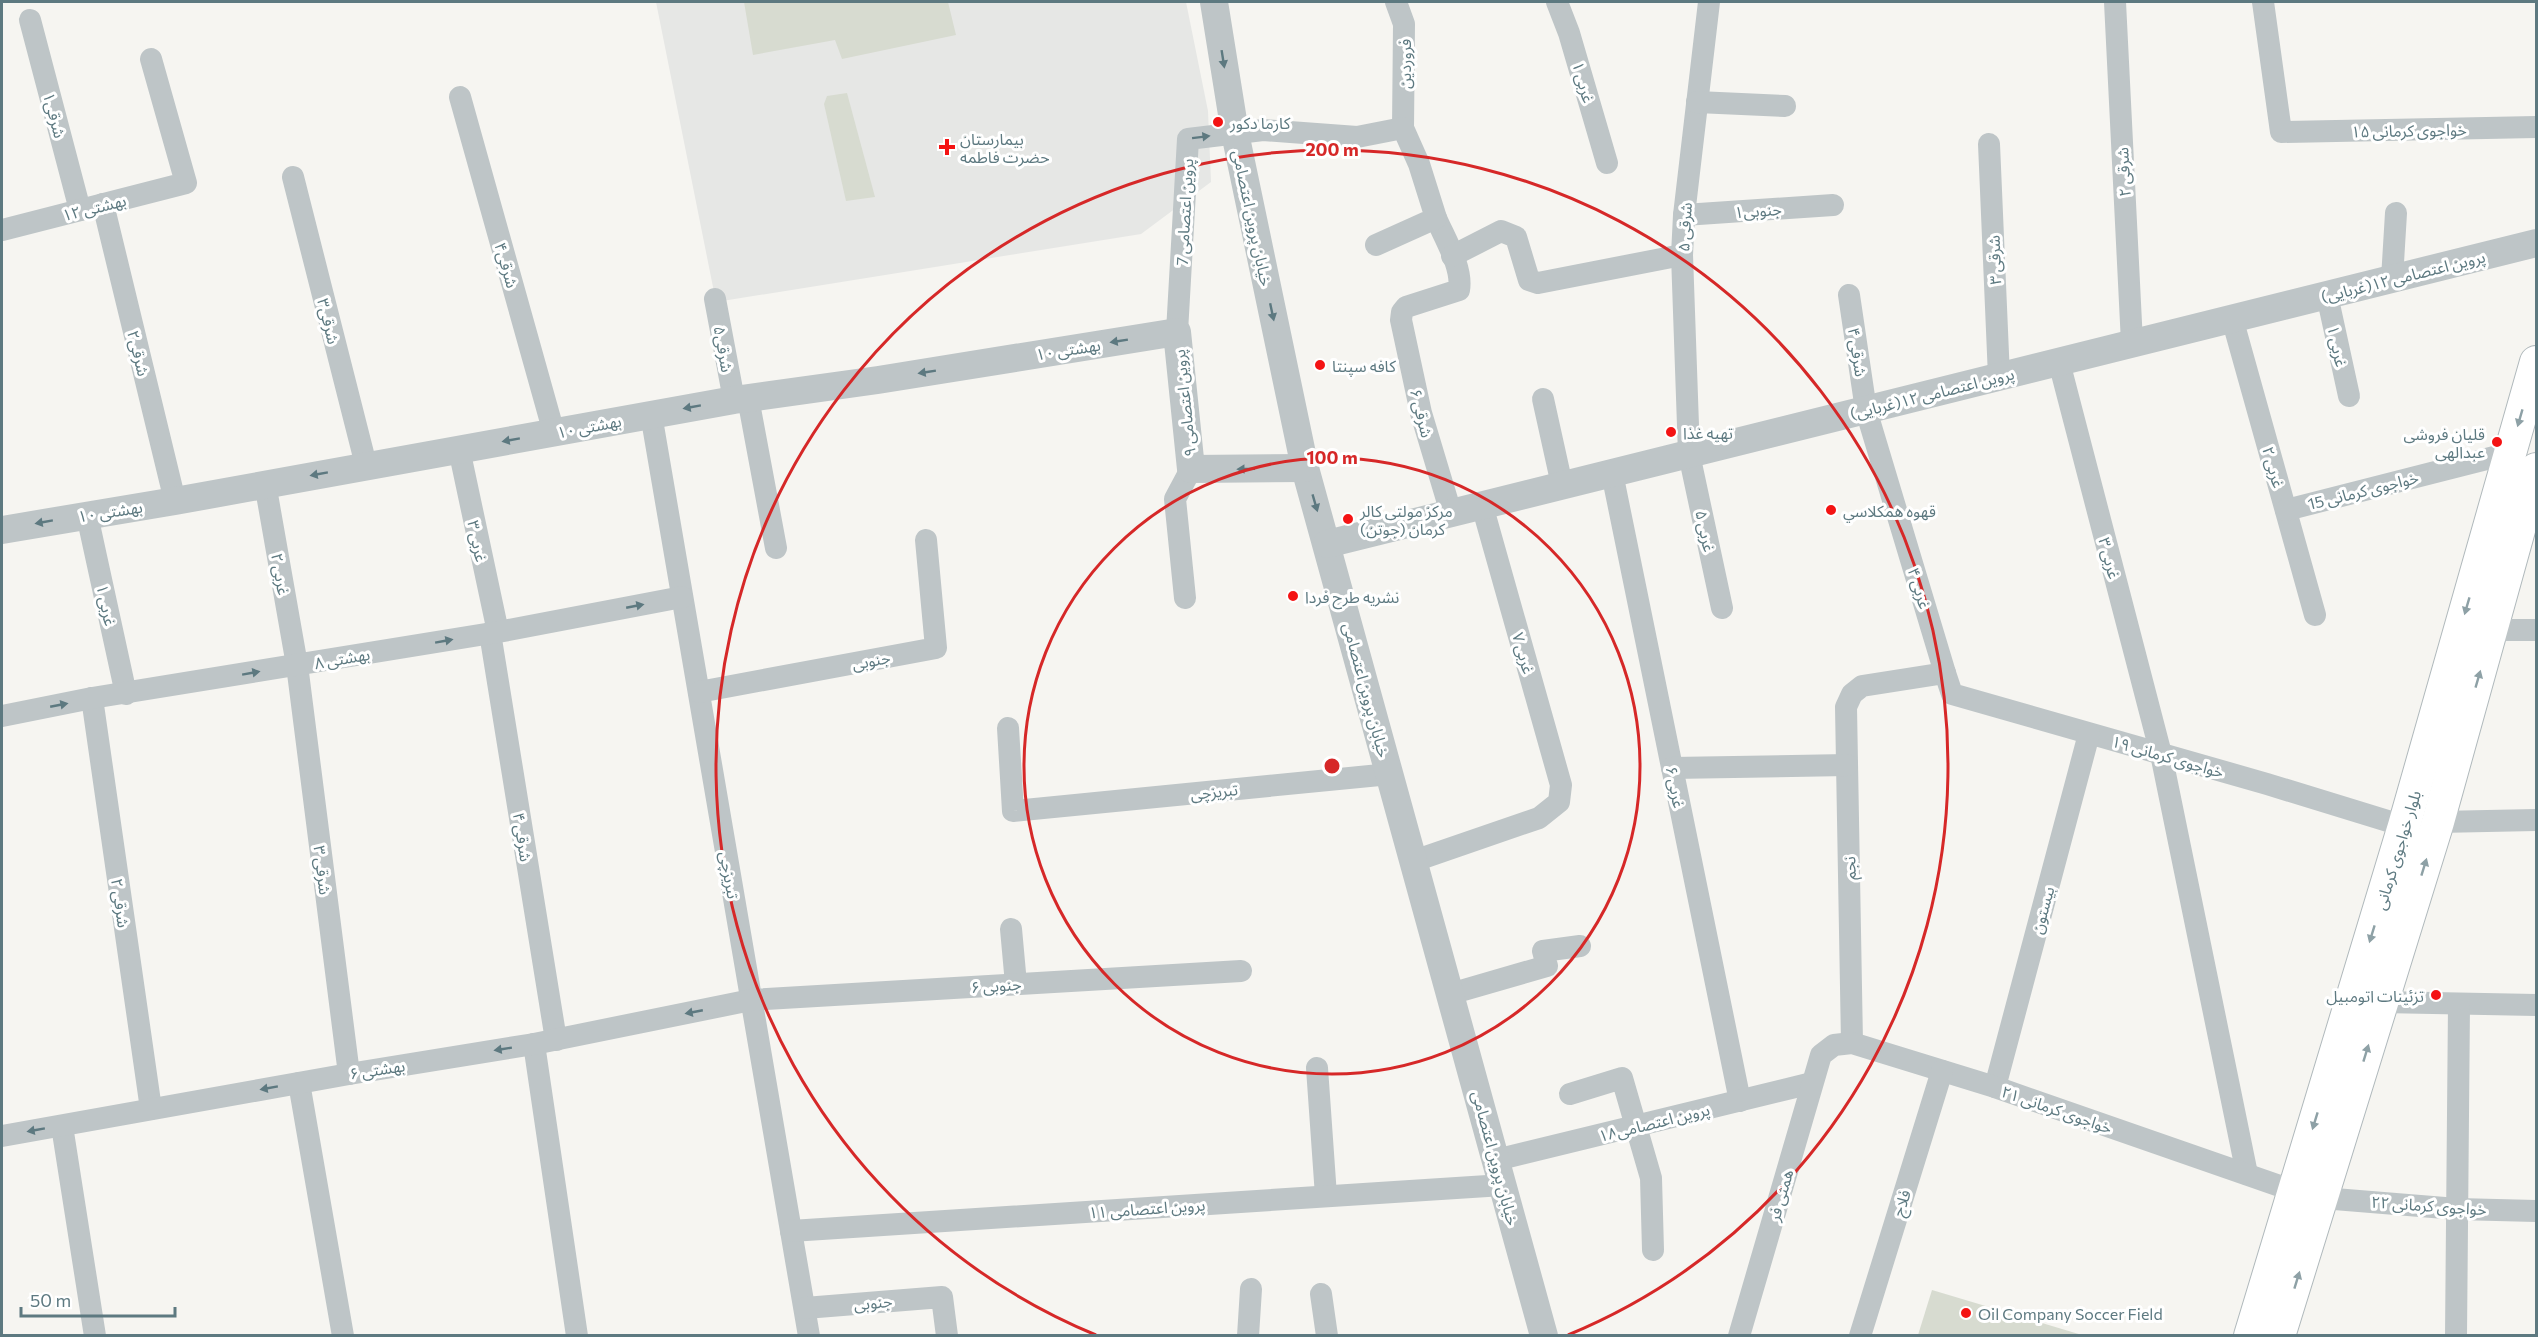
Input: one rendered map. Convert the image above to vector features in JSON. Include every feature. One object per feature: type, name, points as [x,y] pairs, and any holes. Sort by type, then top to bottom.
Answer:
[{"type":"main road","name":"بلوار خواجوی کرمانی","points":[[2250,1335],[2308,1194],[2381,1002],[2438,822],[2492,630],[2524,461],[2536,362]]},
{"type":"main road","name":"بلوار خواجوی کرمانی","points":[[2279,1335],[2308,1194],[2404,826],[2524,461]]},
{"type":"street","name":"خیابان پروین اعتصامی","points":[[1214,2],[1235,133],[1305,468],[1544,1335]]},
{"type":"street","name":"فروردین","points":[[1396,2],[1404,24],[1403,128]]},
{"type":"street","name":"غربی ۱","points":[[1557,2],[1569,33],[1607,163]]},
{"type":"street","name":"شرقی ۵","points":[[1689,454],[1682,255],[1684,215],[1709,2]]},
{"type":"street","name":"شرقی ۲","points":[[2115,2],[2132,344]]},
{"type":"street","name":"خواجوی کرمانی ۱۵","points":[[2263,2],[2281,132],[2536,127]]},
{"type":"street","name":"شرقی۱","points":[[30,20],[80,210]]},
{"type":"street","name":"بهشتی ۱۲","points":[[2,229],[186,183],[151,59]]},
{"type":"street","name":"شرقی۴","points":[[460,98],[555,433]]},
{"type":"street","points":[[1697,102],[1785,106]]},
{"type":"street","points":[[1235,133],[1263,130],[1357,137],[1403,128],[1419,164],[1436,218],[1452,256],[1501,231],[1509,232],[1515,237],[1529,280],[1547,283],[1682,255]]},
{"type":"street","name":"پروین اعتصامی 7","points":[[1177,332],[1188,139],[1235,133]]},
{"type":"street","name":"شرقی ۳","points":[[1989,144],[1999,377]]},
{"type":"street","name":"شرقی۳","points":[[293,177],[366,465]]},
{"type":"street","name":"شرقی۲","points":[[103,204],[175,501]]},
{"type":"street","name":"جنوبی۱","points":[[1684,215],[1833,205]]},
{"type":"street","points":[[2392,279],[2396,213]]},
{"type":"street","points":[[1376,246],[1436,218]]},
{"type":"street","name":"پروین اعتصامی ۱۲(غربایی)","points":[[1327,544],[2536,243]]},
{"type":"street","name":"شرقی ۶","points":[[1451,513],[1421,413],[1401,320],[1402,312],[1406,307],[1459,290],[1460,284],[1452,256]]},
{"type":"street","name":"شرقی ۴","points":[[1849,295],[1866,410]]},
{"type":"street","name":"غربی ۱","points":[[2327,295],[2349,396]]},
{"type":"street","name":"شرقی۵","points":[[715,299],[776,548]]},
{"type":"street","name":"غربی ۲","points":[[2232,318],[2315,615]]},
{"type":"street","name":"بهشتی ۱۰","points":[[2,530],[175,501],[651,414],[1177,332]]},
{"type":"street","name":"پروین اعتصامی ۹","points":[[1177,332],[1191,469],[1305,468]]},
{"type":"street","name":"غربی ۳","points":[[2059,362],[2161,754],[2247,1174]]},
{"type":"street","points":[[1543,399],[1563,485]]},
{"type":"street","name":"غربی ۴","points":[[1866,410],[1946,673]]},
{"type":"street","name":"تبریزچی","points":[[651,414],[809,1335]]},
{"type":"street","name":"غربی ۳","points":[[459,449],[494,633]]},
{"type":"street","name":"غربی ۵","points":[[1689,454],[1722,608]]},
{"type":"street","name":"خواجوی کرمانی 15","points":[[2286,510],[2524,461]]},
{"type":"street","points":[[1185,598],[1175,499],[1191,469]]},
{"type":"street","name":"غربی ۶","points":[[1612,473],[1740,1101]]},
{"type":"street","name":"غربی ۲","points":[[265,483],[297,665]]},
{"type":"street","name":"غربی ۷","points":[[1414,861],[1539,818],[1559,802],[1561,785],[1482,505]]},
{"type":"street","name":"غربی ۱","points":[[87,515],[126,694]]},
{"type":"street","name":"جنوبی","points":[[699,692],[936,648],[926,540]]},
{"type":"street","name":"بهشتی ۸","points":[[2,716],[92,698],[494,633],[682,597]]},
{"type":"street","points":[[2492,630],[2536,630]]},
{"type":"street","name":"شرقی ۴","points":[[494,633],[545,1042],[577,1335]]},
{"type":"street","name":"شرقی ۳","points":[[297,665],[349,1074]]},
{"type":"street","name":"خواجوی کرمانی ۱۹","points":[[1946,673],[1952,694],[2404,826]]},
{"type":"street","name":"نجم","points":[[1852,1043],[1846,707],[1852,694],[1862,686],[1946,673]]},
{"type":"street","name":"شرقی ۲","points":[[92,698],[151,1109]]},
{"type":"street","name":"تبریزچی","points":[[1008,728],[1013,811],[1390,774]]},
{"type":"street","name":"بیستون","points":[[1995,1087],[2089,734]]},
{"type":"street","points":[[1672,768],[1847,765]]},
{"type":"street","points":[[2438,822],[2536,820]]},
{"type":"street","points":[[1011,929],[1016,984]]},
{"type":"street","points":[[1450,994],[1547,966],[1543,951],[1580,946]]},
{"type":"street","name":"جنوبی ۶","points":[[752,1000],[1242,971]]},
{"type":"street","name":"بهشتی ۶","points":[[2,1136],[349,1074],[545,1042],[752,1000]]},
{"type":"street","points":[[2381,1002],[2536,1005]]},
{"type":"street","points":[[2456,1335],[2458,1004]]},
{"type":"street","name":"خواجوی کرمانی ۲۱","points":[[1852,1043],[1995,1087],[2308,1194]]},
{"type":"street","name":"همتی فر","points":[[1739,1335],[1821,1055],[1834,1045],[1852,1043]]},
{"type":"street","points":[[1317,1068],[1326,1196]]},
{"type":"street","name":"فلاح","points":[[1860,1335],[1942,1071]]},
{"type":"street","points":[[1570,1094],[1622,1078],[1651,1178],[1653,1250]]},
{"type":"street","points":[[299,1083],[344,1335]]},
{"type":"street","name":"پروین اعتصامی۱۸","points":[[1499,1172],[1636,1126],[1812,1083]]},
{"type":"street","points":[[62,1126],[95,1335]]},
{"type":"street","name":"پروین اعتصامی ۱۱","points":[[791,1231],[1326,1196],[1499,1172]]},
{"type":"street","name":"خواجوی کرمانی ۲۲","points":[[2308,1194],[2457,1209],[2536,1211]]},
{"type":"street","points":[[1248,1335],[1251,1289]]},
{"type":"street","points":[[1321,1294],[1327,1335]]},
{"type":"street","name":"جنوبی","points":[[804,1308],[942,1297],[947,1335]]},
{"type":"street","points":[[947,1335],[952,1335]]},
{"type":"shaded area","name":"بیمارستان حضرت فاطمه","points":[[656,2],[1186,2],[1208,111],[1211,182],[1141,234],[716,302]]},
{"type":"shaded area","points":[[744,2],[948,2],[956,35],[842,59],[835,40],[753,55]]},
{"type":"shaded area","points":[[847,93],[875,197],[846,201],[824,104],[827,96]]},
{"type":"shaded area","name":"Oil Company Soccer Field","points":[[1932,1290],[2082,1335],[1918,1335]]},
{"type":"place","name":"کارما دکور","points":[[1218,122]]},
{"type":"place","name":"بیمارستان حضرت فاطمه","points":[[947,147]]},
{"type":"place","name":"کافه سپنتا","points":[[1320,365]]},
{"type":"place","name":"تهیه غذا","points":[[1671,432]]},
{"type":"place","name":"قلیان فروشی عبدالهی","points":[[2497,442]]},
{"type":"place","name":"قهوه همكلاسي","points":[[1831,510]]},
{"type":"place","name":"مرکز مولتی کالر کرمان (جوتن)","points":[[1348,519]]},
{"type":"place","name":"نشریه طرح فردا","points":[[1293,596]]},
{"type":"place","name":"تزئینات اتومبیل","points":[[2436,995]]},
{"type":"place","name":"Oil Company Soccer Field","points":[[1966,1313]]}]
